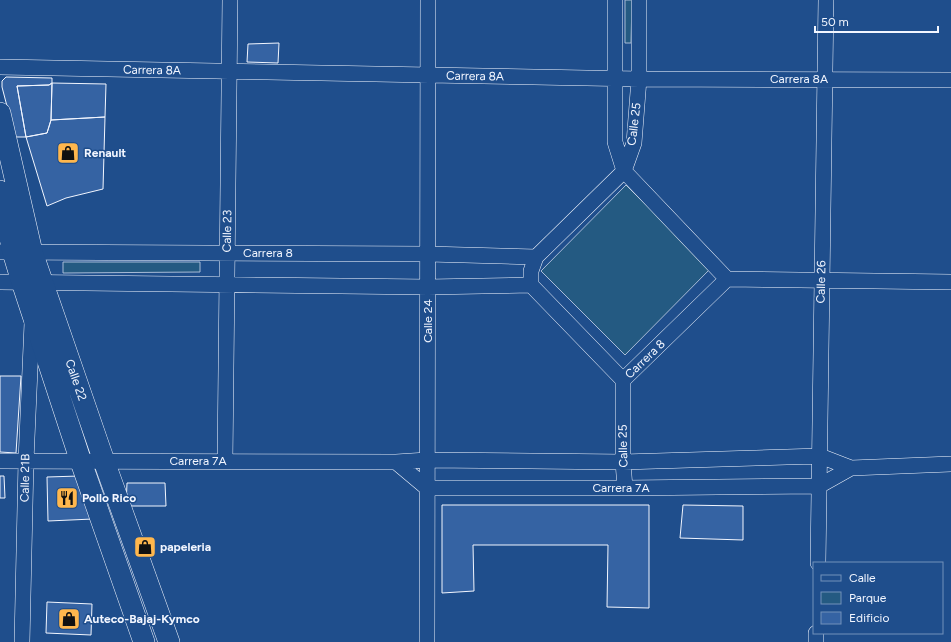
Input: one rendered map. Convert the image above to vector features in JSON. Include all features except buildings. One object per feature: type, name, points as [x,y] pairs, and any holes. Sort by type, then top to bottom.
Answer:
[{"type":"main road","name":"Calle 22","points":[[0,113],[15,252]]},
{"type":"main road","name":"Calle 22","points":[[0,191],[15,252],[32,282],[104,461],[169,642]]},
{"type":"main road","name":"Calle 22","points":[[32,282],[33,314],[144,642]]},
{"type":"street","name":"Calle 23","points":[[225,462],[230,0]]},
{"type":"street","name":"Calle 24","points":[[427,642],[428,0]]},
{"type":"street","name":"Calle 25","points":[[615,0],[616,142],[624,171]]},
{"type":"street","name":"Calle 25","points":[[624,171],[634,143],[639,79],[639,0]]},
{"type":"street","name":"Calle 26","points":[[818,562],[826,0]]},
{"type":"street","name":"Carrera 8A","points":[[0,67],[639,79],[951,80]]},
{"type":"street","points":[[0,282],[428,287],[531,285],[531,272],[536,257],[624,171],[727,279],[951,282]]},
{"type":"street","name":"Carrera 8","points":[[15,252],[428,254],[536,257]]},
{"type":"street","name":"Carrera 8","points":[[531,285],[623,380],[727,279]]},
{"type":"street","name":"Calle 21B","points":[[22,642],[26,461],[33,314]]},
{"type":"street","name":"Calle 25","points":[[623,380],[623,462],[625,488]]},
{"type":"street","name":"Carrera 7A","points":[[0,461],[396,462],[427,460],[623,462],[820,456],[851,468],[951,464]]},
{"type":"street","points":[[396,462],[427,488]]},
{"type":"street","name":"Carrera 7A","points":[[427,488],[820,486],[851,468]]},
{"type":"green space","points":[[625,0],[632,0],[631,43],[625,43]]},
{"type":"green space","points":[[626,185],[710,269],[625,355],[541,271]]},
{"type":"green space","points":[[63,262],[200,262],[200,272],[63,273]]},
{"type":"place","name":"Renault","points":[[68,153]]},
{"type":"place","name":"Pollo Rico","points":[[67,498]]},
{"type":"place","name":"papeleria","points":[[145,547]]},
{"type":"place","name":"Auteco-Bajaj-Kymco","points":[[69,619]]}]
